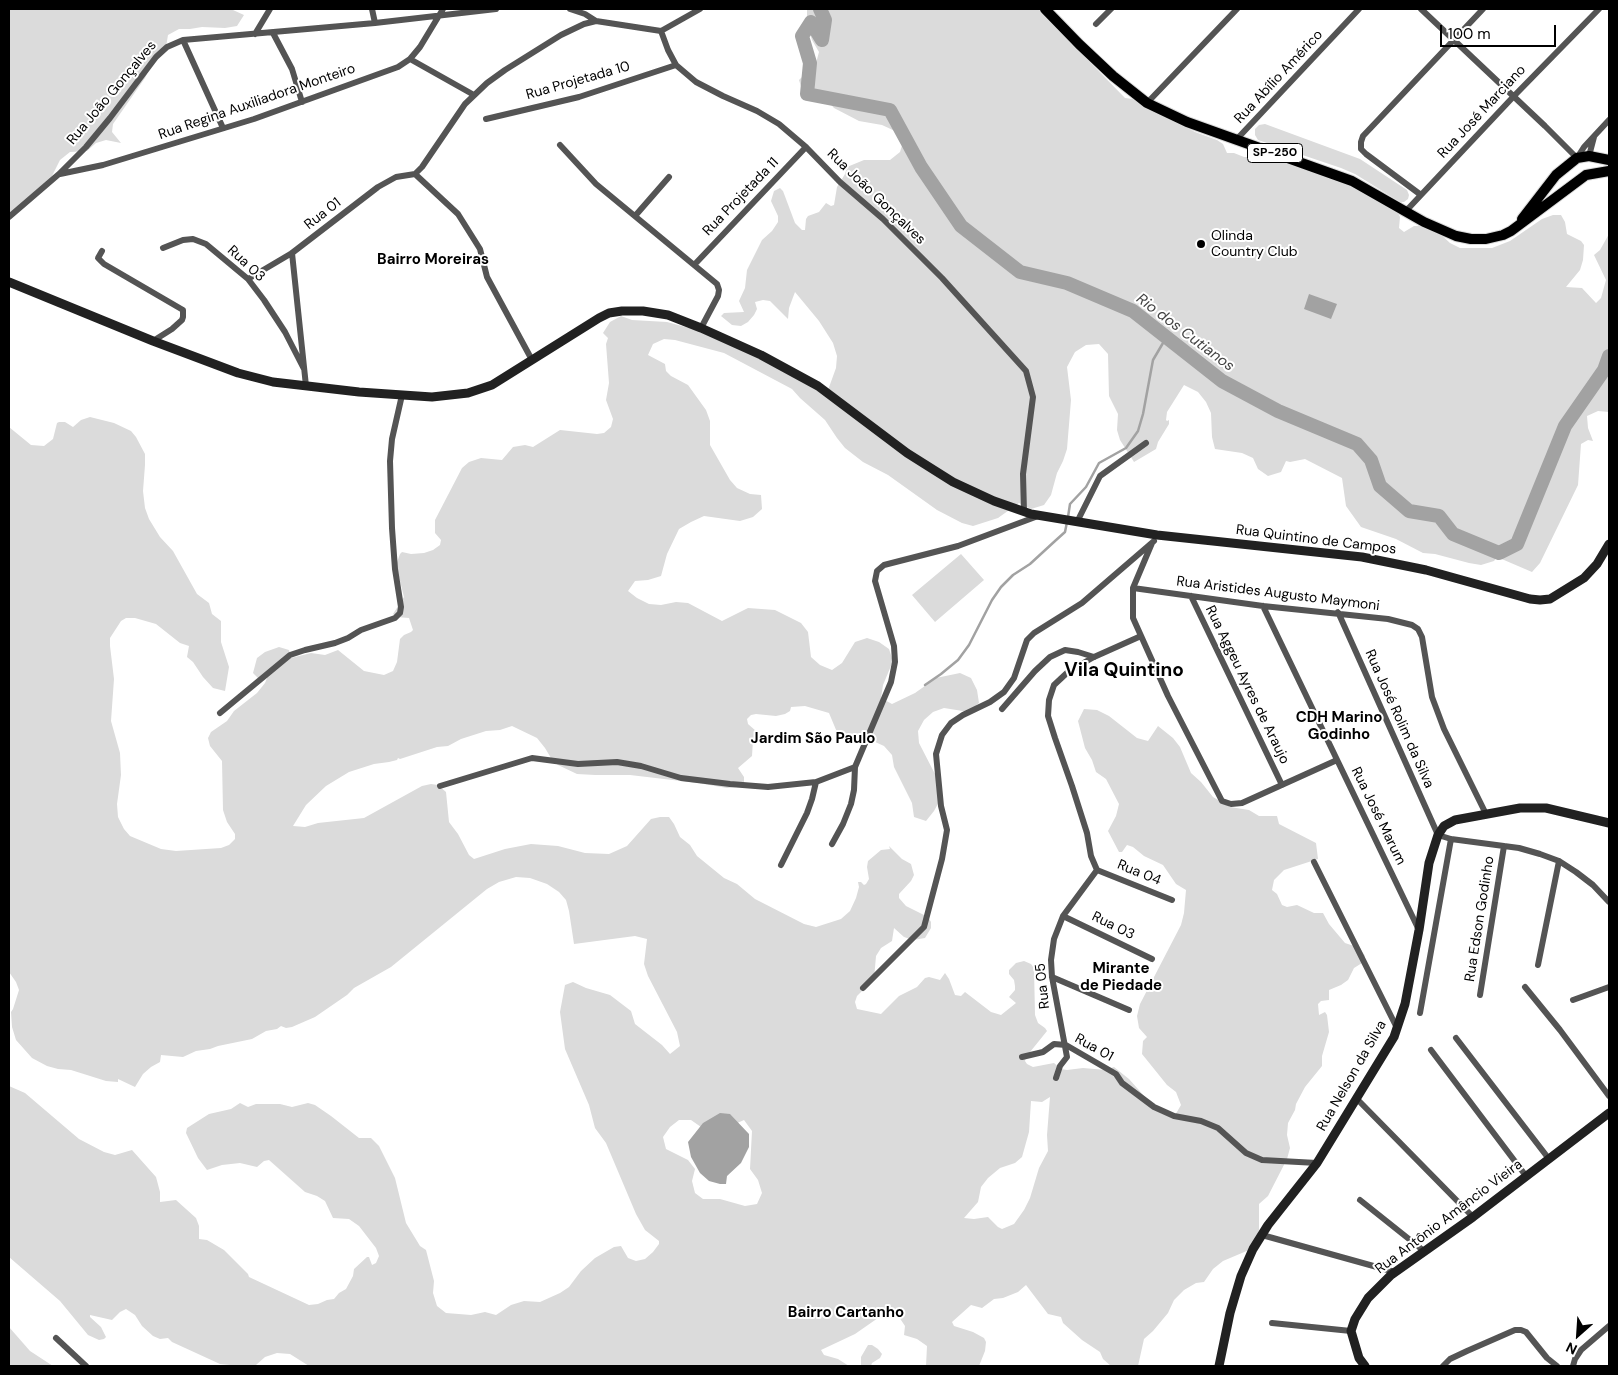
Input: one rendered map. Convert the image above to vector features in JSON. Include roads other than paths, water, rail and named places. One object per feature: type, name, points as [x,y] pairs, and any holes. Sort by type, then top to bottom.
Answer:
[{"type":"main road","name":"SP-250","points":[[1045,9],[1113,76],[1147,103],[1187,122],[1352,181],[1440,230],[1471,239],[1486,239],[1503,235],[1589,174]]},
{"type":"main road","points":[[1589,156],[1593,164],[1589,174]]},
{"type":"main road","points":[[1511,231],[1556,175],[1577,158],[1589,156],[1609,160]]},
{"type":"main road","points":[[1577,158],[1579,168],[1589,174],[1609,171]]},
{"type":"main road","name":"Rua Quintino de Campos","points":[[9,282],[153,341],[238,373],[273,382],[432,397],[468,393],[492,385],[609,313],[622,310],[668,315],[761,354],[818,386],[907,452],[953,482],[994,501],[1024,512],[1155,538],[1362,557],[1426,570],[1530,599],[1540,600],[1550,599],[1584,578],[1597,564],[1609,544]]},
{"type":"main road","points":[[1438,835],[1444,826],[1455,820],[1520,808],[1546,808],[1609,823]]},
{"type":"main road","name":"Rua Nelson da Silva","points":[[1219,1366],[1230,1313],[1241,1276],[1253,1249],[1317,1163],[1385,1053],[1398,1028],[1406,1004],[1429,863],[1438,835]]},
{"type":"main road","name":"Rua Antônio Amâncio Vieira","points":[[1351,1331],[1355,1319],[1364,1304],[1395,1272],[1473,1217],[1609,1113]]},
{"type":"main road","points":[[1351,1331],[1359,1358],[1365,1366]]},
{"type":"street","points":[[255,34],[270,9]]},
{"type":"street","points":[[372,9],[375,23]]},
{"type":"street","name":"Rua João Gonçalves","points":[[9,218],[59,174],[86,147],[156,57],[167,47],[183,40],[375,23],[441,12],[496,9]]},
{"type":"street","points":[[570,9],[585,14],[596,21]]},
{"type":"street","points":[[532,360],[487,277],[480,249],[458,214],[415,174],[422,167],[465,104],[486,83],[561,36],[584,24],[596,21],[661,31],[700,9]]},
{"type":"street","points":[[1096,24],[1111,9]]},
{"type":"street","points":[[1147,103],[1237,9]]},
{"type":"street","name":"Rua Abílio Américo","points":[[1236,140],[1359,9]]},
{"type":"street","points":[[1422,9],[1577,158],[1584,146],[1609,120]]},
{"type":"street","points":[[1421,195],[1366,154],[1361,148],[1363,136],[1483,9]]},
{"type":"street","name":"Rua José Marciano","points":[[1405,212],[1599,9]]},
{"type":"street","name":"Rua Regina Auxiliadora Monteiro","points":[[59,174],[103,165],[223,128],[302,102],[398,66],[410,58],[420,47],[441,12]]},
{"type":"street","name":"Rua João Gonçalves","points":[[661,31],[676,65],[696,82],[772,120],[806,147],[840,182],[882,219],[942,278],[1026,371],[1033,397],[1023,474],[1024,512]]},
{"type":"street","points":[[273,32],[292,69],[302,102]]},
{"type":"street","points":[[183,40],[223,128]]},
{"type":"street","points":[[410,58],[474,95]]},
{"type":"street","name":"Rua Projetada 10","points":[[486,119],[579,97],[676,65]]},
{"type":"street","points":[[1589,156],[1594,136]]},
{"type":"street","points":[[560,145],[596,184],[717,284],[720,290],[718,296],[702,328]]},
{"type":"street","name":"Rua Projetada 11","points":[[694,264],[806,147]]},
{"type":"street","name":"Rua 01","points":[[248,279],[292,253],[378,187],[396,176],[415,174]]},
{"type":"street","points":[[635,216],[670,177]]},
{"type":"street","name":"Rua 03","points":[[163,248],[183,240],[193,239],[206,244],[248,279],[285,332],[304,369]]},
{"type":"street","points":[[102,251],[98,258],[104,264],[182,310],[182,320],[153,341]]},
{"type":"street","points":[[292,253],[306,386]]},
{"type":"street","points":[[220,713],[290,655],[335,643],[361,630],[395,618],[400,613],[401,607],[393,544],[390,461],[392,439],[402,395]]},
{"type":"street","points":[[1076,521],[1100,476],[1146,443]]},
{"type":"street","points":[[832,844],[851,804],[855,767],[891,682],[895,662],[894,646],[875,581],[877,571],[884,565],[958,546],[1039,515]]},
{"type":"street","points":[[1155,538],[1133,588],[1133,618],[1168,696],[1222,800],[1231,804],[1242,803],[1337,760]]},
{"type":"street","points":[[863,988],[924,927],[942,859],[946,830],[941,806],[936,754],[942,735],[950,723],[990,702],[1004,692],[1014,678],[1027,640],[1034,633],[1082,603],[1155,538]]},
{"type":"street","name":"Rua Aristides Augusto Maymoni","points":[[1133,588],[1263,606],[1338,612],[1388,619],[1418,628],[1422,637],[1432,697],[1444,729],[1486,814]]},
{"type":"street","name":"Rua Aggeu Ayres de Araujo","points":[[1191,596],[1282,785]]},
{"type":"street","name":"Rua José Marum","points":[[1263,606],[1419,930]]},
{"type":"street","name":"Rua José Rolim da Silva","points":[[1338,612],[1438,835]]},
{"type":"street","points":[[1097,870],[1091,856],[1087,833],[1048,716],[1049,700],[1054,685],[1069,671],[1094,657],[1140,636]]},
{"type":"street","points":[[1002,709],[1035,671],[1050,657],[1065,650],[1094,657]]},
{"type":"street","points":[[440,786],[532,758],[578,764],[617,762],[641,766],[681,778],[768,787],[816,782],[855,767]]},
{"type":"street","points":[[780,865],[807,813],[816,782]]},
{"type":"street","points":[[1438,835],[1504,846],[1540,854],[1559,861],[1588,880],[1609,902]]},
{"type":"street","points":[[1420,1013],[1451,838]]},
{"type":"street","name":"Rua Edson Godinho","points":[[1480,995],[1504,846]]},
{"type":"street","points":[[1538,965],[1559,861]]},
{"type":"street","points":[[1314,862],[1398,1028]]},
{"type":"street","name":"Rua 04","points":[[1097,870],[1172,900]]},
{"type":"street","name":"Rua 05","points":[[1066,1045],[1060,1025],[1052,977],[1051,960],[1054,939],[1063,916],[1097,870]]},
{"type":"street","name":"Rua 03","points":[[1063,916],[1152,959]]},
{"type":"street","points":[[1052,977],[1129,1010]]},
{"type":"street","points":[[1525,987],[1609,1096]]},
{"type":"street","points":[[1573,1000],[1609,987]]},
{"type":"street","points":[[1456,1038],[1549,1159]]},
{"type":"street","name":"Rua 01","points":[[1022,1057],[1043,1052],[1054,1044],[1066,1045],[1116,1074],[1122,1083],[1154,1107],[1174,1116],[1202,1121],[1218,1128],[1246,1153],[1262,1160],[1317,1163]]},
{"type":"street","points":[[1056,1078],[1060,1066],[1067,1057],[1066,1045]]},
{"type":"street","points":[[1431,1050],[1526,1176]]},
{"type":"street","points":[[1356,1099],[1473,1217]]},
{"type":"street","points":[[1360,1200],[1424,1251]]},
{"type":"street","points":[[1262,1235],[1395,1272]]},
{"type":"street","points":[[1272,1323],[1351,1331]]},
{"type":"street","points":[[1573,1366],[1580,1350],[1609,1326]]},
{"type":"street","points":[[1443,1366],[1450,1359],[1467,1351],[1515,1330],[1521,1330],[1526,1332],[1547,1358],[1557,1366]]},
{"type":"street","points":[[56,1338],[86,1366]]},
{"type":"waterway","name":"Rio dos Cutianos","points":[[820,9],[825,20],[822,40],[811,22],[802,36],[810,63],[807,94],[890,110],[921,167],[961,226],[1020,272],[1067,283],[1133,311],[1222,381],[1278,411],[1357,444],[1371,460],[1380,486],[1409,511],[1439,516],[1453,534],[1499,553],[1517,544],[1565,426],[1604,370],[1609,356]]},
{"type":"waterway","points":[[1068,517],[1070,504],[1086,487],[1099,463],[1126,448],[1138,431],[1153,360],[1167,338]]},
{"type":"waterway","points":[[925,685],[958,660],[969,645],[992,600],[1001,587],[1065,532],[1067,522]]},
{"type":"place","name":"Olinda Country Club","points":[[1201,244]]},
{"type":"district","name":"Bairro Moreiras","points":[[433,260]]},
{"type":"district","name":"Vila Quintino","points":[[1124,671]]},
{"type":"district","name":"CDH Marino Godinho","points":[[1339,726]]},
{"type":"district","name":"Jardim São Paulo","points":[[813,739]]},
{"type":"district","name":"Mirante de Piedade","points":[[1121,978]]},
{"type":"district","name":"Bairro Cartanho","points":[[846,1313]]}]
